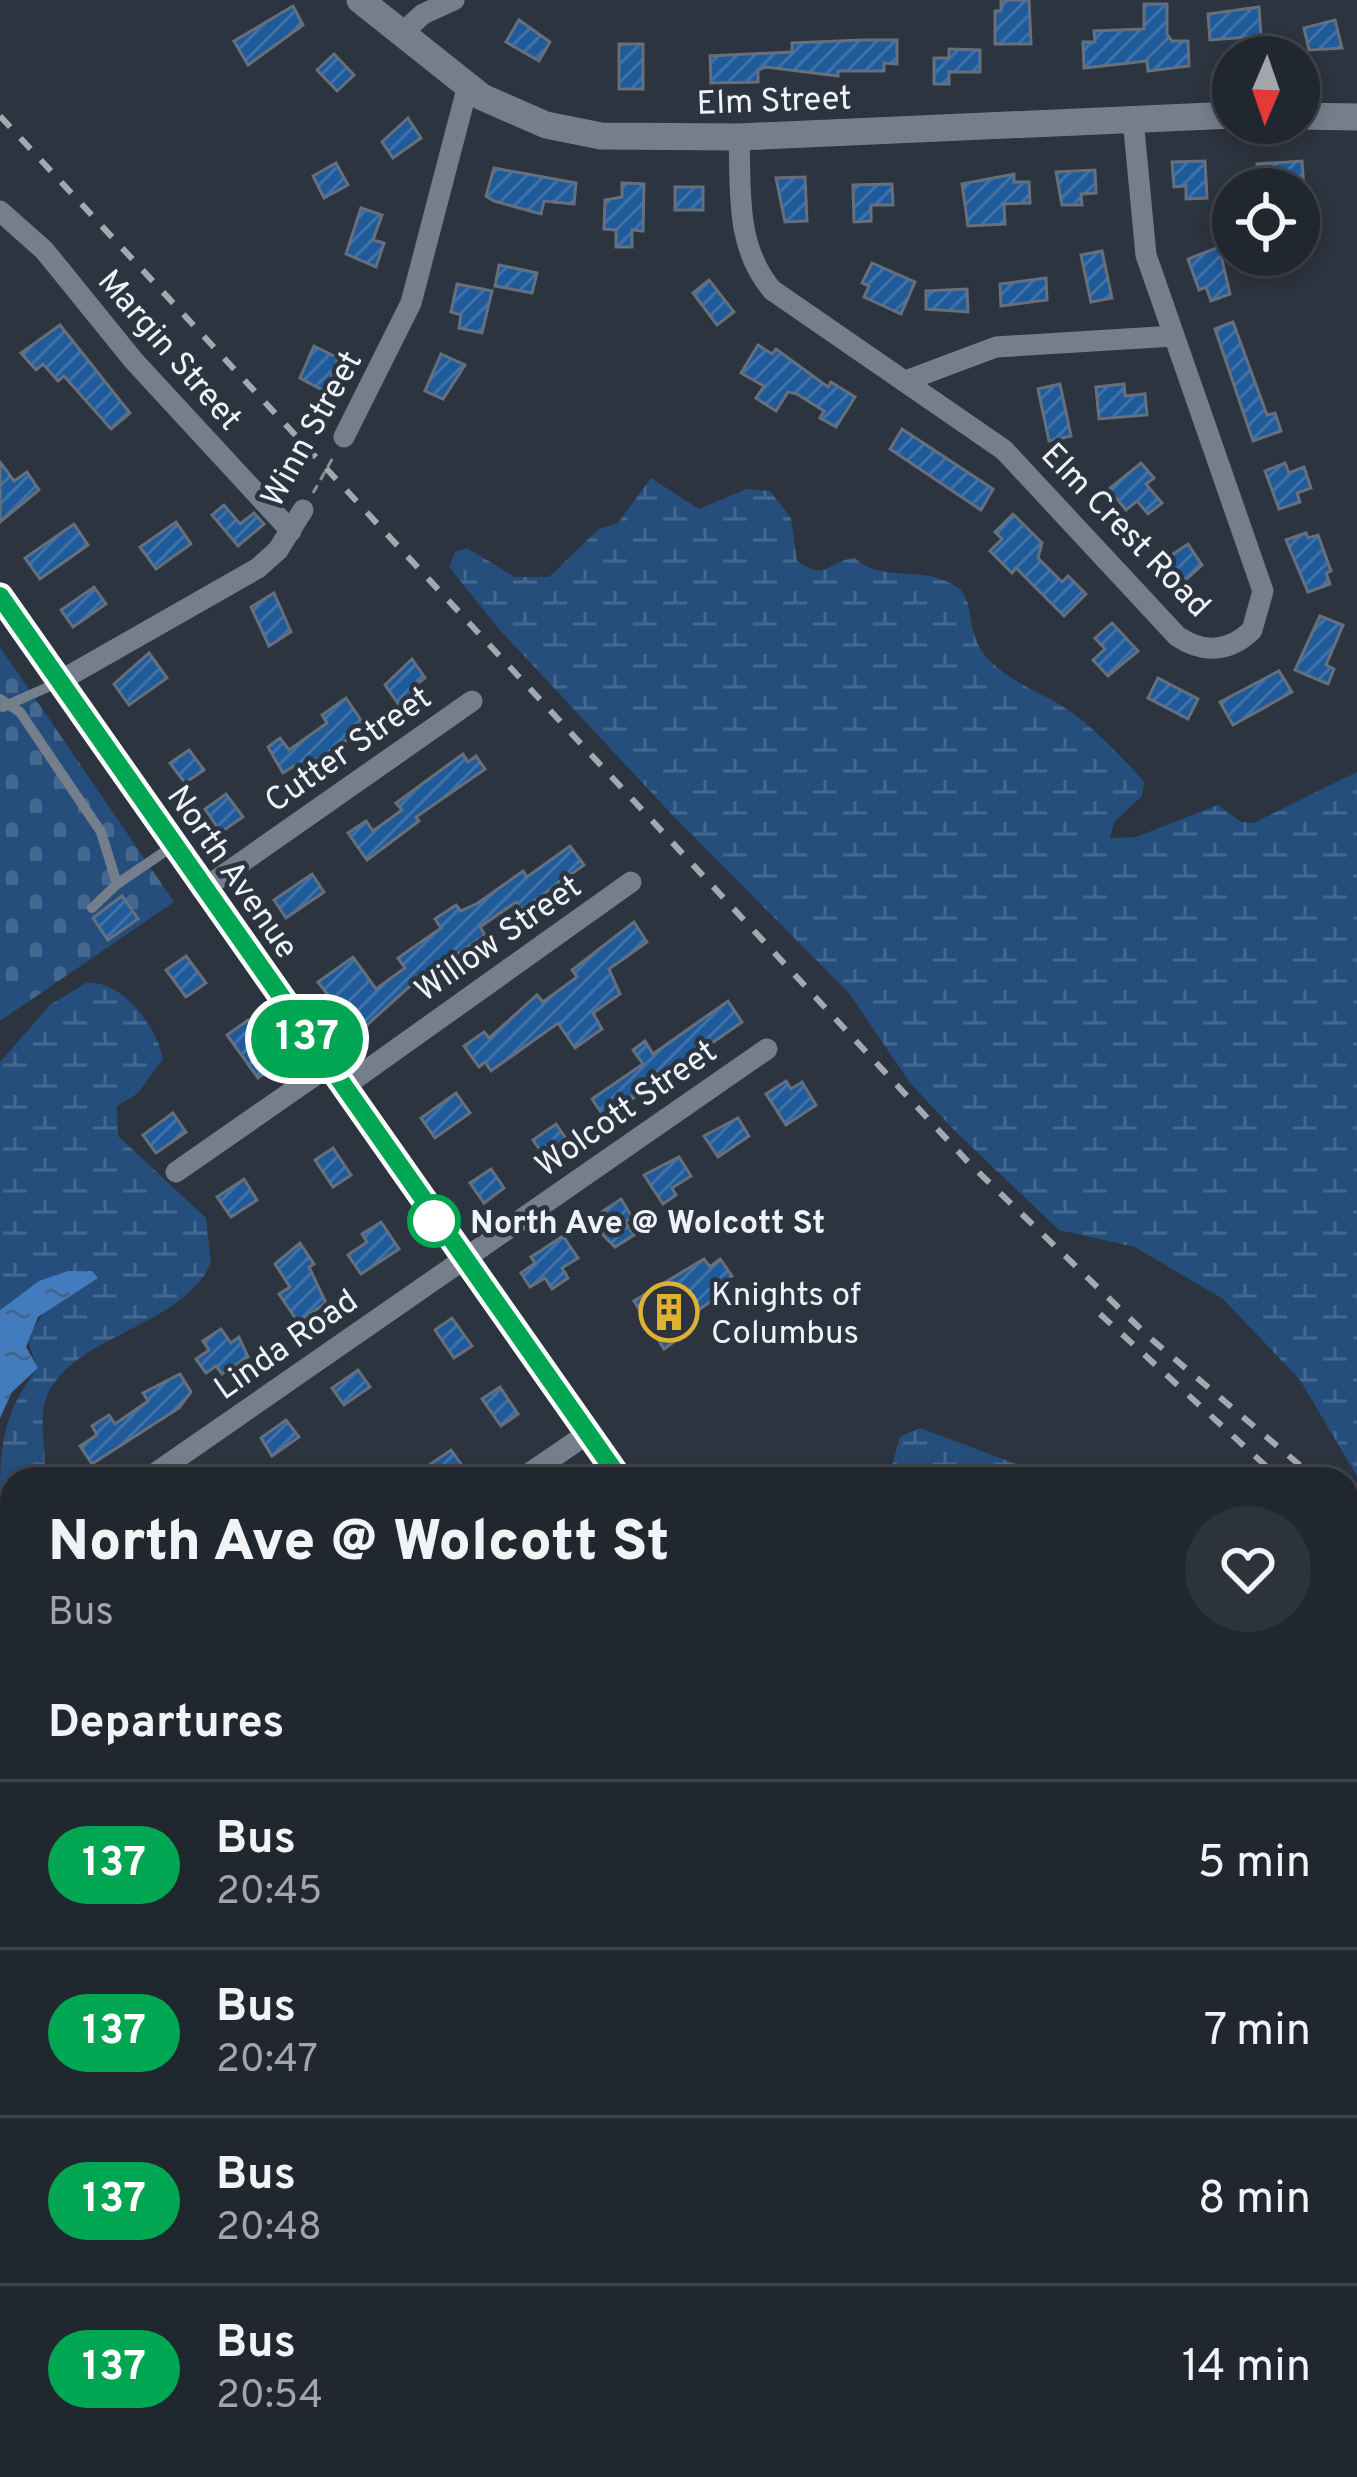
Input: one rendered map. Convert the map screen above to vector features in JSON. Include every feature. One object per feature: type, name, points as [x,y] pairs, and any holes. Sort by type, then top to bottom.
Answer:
[{"type":"street","name":"Elm Street","points":[[360,0],[467,88],[526,118],[580,133],[740,137],[1212,116]]},
{"type":"street","points":[[400,35],[423,14],[454,0]]},
{"type":"street","name":"Winn Street","points":[[344,437],[411,303],[467,88]]},
{"type":"street","points":[[1320,116],[1357,117]]},
{"type":"street","name":"Elm Crest Road","points":[[740,137],[743,233],[763,280],[792,307],[908,380],[1017,462],[1178,636],[1198,647],[1222,648],[1252,630],[1263,591],[1141,232],[1133,119]]},
{"type":"street","name":"Margin Street","points":[[0,211],[44,250],[134,361],[291,531]]},
{"type":"street","points":[[908,380],[996,347],[1174,335]]},
{"type":"street","name":"Winn Street","points":[[58,682],[258,568],[303,510]]},
{"type":"street","name":"North Avenue","points":[[0,596],[461,1260],[611,1467]]},
{"type":"street","name":"Cutter Street","points":[[202,890],[472,701]]},
{"type":"street","name":"Willow Street","points":[[176,1172],[334,1077],[631,882]]},
{"type":"street","name":"Wolcott Street","points":[[461,1260],[767,1049]]},
{"type":"street","name":"Linda Road","points":[[164,1467],[461,1260]]},
{"type":"street","points":[[539,1467],[587,1434]]},
{"type":"lane","points":[[2,704],[58,682]]},
{"type":"lane","points":[[2,704],[20,712],[101,832],[117,884]]},
{"type":"lane","points":[[92,908],[117,884],[173,846]]},
{"type":"path","name":"Winn Street","points":[[303,510],[344,437]]},
{"type":"green space","points":[[651,478],[699,509],[746,489],[770,491],[791,518],[797,561],[821,570],[854,558],[879,571],[932,577],[958,588],[967,601],[976,639],[990,661],[1077,716],[1144,782],[1142,796],[1114,822],[1110,838],[1136,837],[1218,805],[1241,822],[1253,823],[1357,772],[1357,1467],[1352,1467],[1300,1380],[1223,1299],[1135,1247],[1059,1230],[955,1131],[910,1083],[849,993],[678,821],[498,628],[449,567],[455,552],[467,548],[515,577],[549,577],[599,529],[618,523]]},
{"type":"green space","points":[[0,647],[174,902],[0,1021]]},
{"type":"green space","points":[[86,983],[99,984],[125,997],[154,1033],[163,1059],[138,1093],[117,1106],[118,1136],[206,1218],[211,1263],[176,1303],[100,1345],[58,1377],[44,1407],[44,1467],[1,1467],[9,1419],[37,1369],[27,1337],[46,1310],[97,1277],[39,1281],[0,1310],[0,1062],[50,1005]]},
{"type":"green space","points":[[920,1428],[1024,1467],[891,1467],[900,1437]]},
{"type":"water","points":[[68,1271],[92,1271],[98,1278],[38,1317],[26,1347],[38,1368],[12,1392],[0,1418],[0,1310],[39,1281]]},
{"type":"building","points":[[1001,0],[1029,0],[1031,44],[995,44],[995,11],[1001,11]]},
{"type":"building","points":[[1144,4],[1167,4],[1167,34],[1172,41],[1188,41],[1189,66],[1148,71],[1147,61],[1084,68],[1083,42],[1095,42],[1094,31],[1144,29]]},
{"type":"building","points":[[293,6],[303,25],[248,65],[234,41]]},
{"type":"building","points":[[1259,7],[1261,36],[1212,36],[1210,40],[1208,14]]},
{"type":"building","points":[[519,20],[550,42],[539,61],[506,42]]},
{"type":"building","points":[[1335,20],[1342,48],[1320,49],[1320,36],[1306,36],[1304,28]]},
{"type":"building","points":[[897,40],[897,64],[884,63],[884,71],[838,71],[838,76],[766,67],[758,70],[758,82],[711,83],[710,56],[792,52],[792,43]]},
{"type":"building","points":[[619,44],[643,44],[643,89],[619,89]]},
{"type":"building","points":[[949,49],[980,50],[980,72],[949,72],[949,84],[934,84],[934,58],[949,58]]},
{"type":"building","points":[[334,54],[354,75],[337,91],[317,70]]},
{"type":"building","points":[[408,118],[421,138],[393,158],[382,142]]},
{"type":"building","points":[[1205,161],[1207,198],[1186,199],[1186,186],[1174,187],[1172,162]]},
{"type":"building","points":[[1302,161],[1302,168],[1257,168],[1257,164]]},
{"type":"building","points":[[336,163],[348,185],[324,198],[313,176]]},
{"type":"building","points":[[494,168],[576,183],[574,204],[544,201],[541,214],[494,201],[486,196]]},
{"type":"building","points":[[1095,170],[1096,193],[1081,194],[1082,205],[1062,205],[1056,172]]},
{"type":"building","points":[[1014,174],[1014,182],[1029,182],[1030,203],[1004,204],[1005,224],[968,226],[962,184]]},
{"type":"building","points":[[805,177],[807,221],[785,222],[776,178]]},
{"type":"building","points":[[622,183],[644,184],[643,231],[632,230],[632,247],[616,247],[616,230],[604,229],[605,200],[622,197]]},
{"type":"building","points":[[892,184],[893,205],[871,205],[871,221],[854,222],[853,185]]},
{"type":"building","points":[[675,187],[703,187],[703,210],[675,210]]},
{"type":"building","points":[[361,208],[382,215],[373,240],[384,243],[376,267],[346,254]]},
{"type":"building","points":[[1212,250],[1212,276],[1226,276],[1230,294],[1211,301],[1206,287],[1199,290],[1188,259]]},
{"type":"building","points":[[1102,251],[1112,298],[1091,302],[1081,255]]},
{"type":"building","points":[[872,263],[915,282],[901,314],[864,297],[869,286],[862,283]]},
{"type":"building","points":[[499,265],[537,273],[532,293],[495,286]]},
{"type":"building","points":[[1046,278],[1047,300],[1001,306],[1000,284]]},
{"type":"building","points":[[709,280],[734,312],[717,325],[693,293]]},
{"type":"building","points":[[457,284],[492,291],[482,333],[459,328],[461,315],[451,312]]},
{"type":"building","points":[[967,289],[968,312],[926,309],[926,291]]},
{"type":"building","points":[[1233,322],[1267,415],[1275,413],[1281,431],[1253,441],[1215,329]]},
{"type":"building","points":[[60,325],[130,413],[111,429],[64,376],[58,381],[43,364],[36,370],[21,353]]},
{"type":"building","points":[[758,345],[772,354],[776,349],[828,387],[831,382],[855,397],[836,427],[820,418],[824,411],[797,394],[788,392],[776,411],[756,398],[764,386],[741,373]]},
{"type":"building","points":[[314,346],[338,358],[326,392],[300,378]]},
{"type":"building","points":[[441,354],[465,365],[443,399],[425,391]]},
{"type":"building","points":[[1060,384],[1071,436],[1049,441],[1038,389]]},
{"type":"building","points":[[1124,384],[1125,396],[1145,394],[1147,415],[1099,419],[1096,387]]},
{"type":"building","points":[[902,429],[993,489],[981,510],[890,449]]},
{"type":"building","points":[[0,462],[14,481],[27,472],[39,490],[0,522]]},
{"type":"building","points":[[1141,463],[1154,478],[1146,484],[1162,503],[1148,514],[1137,501],[1126,510],[1109,489]]},
{"type":"building","points":[[1285,463],[1289,473],[1304,467],[1311,488],[1297,493],[1300,502],[1279,509],[1265,471]]},
{"type":"building","points":[[224,505],[240,524],[254,513],[264,524],[238,546],[212,515]]},
{"type":"building","points":[[1013,514],[1042,543],[1038,558],[1062,582],[1068,576],[1086,594],[1064,616],[1016,568],[1012,573],[990,551],[1002,539],[995,532]]},
{"type":"building","points":[[176,522],[191,544],[156,569],[140,547]]},
{"type":"building","points":[[74,524],[88,545],[40,579],[25,558]]},
{"type":"building","points":[[1306,533],[1308,538],[1318,535],[1331,571],[1326,573],[1330,584],[1308,592],[1286,540]]},
{"type":"building","points":[[1188,544],[1202,565],[1180,585],[1164,560]]},
{"type":"building","points":[[94,587],[106,604],[73,627],[61,610]]},
{"type":"building","points":[[274,593],[291,632],[269,646],[251,607]]},
{"type":"building","points":[[1320,616],[1343,625],[1326,665],[1334,669],[1328,684],[1295,670]]},
{"type":"building","points":[[1112,623],[1138,651],[1108,676],[1093,660],[1105,649],[1095,638]]},
{"type":"building","points":[[149,653],[167,678],[129,705],[114,684]]},
{"type":"building","points":[[412,659],[425,678],[417,684],[421,689],[399,705],[385,685]]},
{"type":"building","points":[[1279,671],[1292,692],[1233,725],[1220,702]]},
{"type":"building","points":[[1158,678],[1198,699],[1188,719],[1148,698]]},
{"type":"building","points":[[346,698],[363,723],[353,730],[356,734],[299,772],[294,766],[283,773],[268,747],[280,738],[289,750],[327,723],[322,715]]},
{"type":"building","points":[[189,750],[204,770],[185,783],[170,763]]},
{"type":"building","points":[[463,754],[468,762],[476,756],[485,769],[416,817],[419,821],[367,860],[348,833],[366,821],[373,831],[402,810],[396,803]]},
{"type":"building","points":[[226,794],[243,817],[221,832],[205,809]]},
{"type":"building","points":[[570,846],[584,865],[527,906],[521,909],[516,902],[480,927],[485,935],[408,988],[358,1033],[318,982],[353,957],[376,989],[405,968],[398,958],[441,928],[435,919],[456,905],[461,911],[478,903],[523,871],[527,877]]},
{"type":"building","points":[[312,874],[324,892],[286,918],[274,900]]},
{"type":"building","points":[[122,896],[138,919],[108,940],[93,918]]},
{"type":"building","points":[[634,922],[647,942],[609,969],[620,994],[593,1013],[602,1029],[575,1048],[558,1023],[491,1071],[485,1062],[479,1067],[464,1046],[484,1032],[489,1038],[537,995],[543,1002],[577,977],[572,970]]},
{"type":"building","points":[[186,956],[206,983],[186,997],[166,970]]},
{"type":"building","points":[[728,1001],[742,1022],[605,1118],[592,1099],[643,1064],[633,1050],[645,1041],[653,1054]]},
{"type":"building","points":[[248,1020],[278,1064],[258,1078],[227,1035]]},
{"type":"building","points":[[786,1081],[791,1089],[802,1082],[816,1105],[786,1125],[766,1094]]},
{"type":"building","points":[[456,1093],[470,1113],[435,1138],[421,1118]]},
{"type":"building","points":[[173,1113],[186,1132],[156,1153],[143,1135]]},
{"type":"building","points":[[738,1118],[749,1136],[718,1157],[704,1136]]},
{"type":"building","points":[[556,1124],[569,1143],[546,1159],[533,1140]]},
{"type":"building","points":[[333,1148],[351,1175],[333,1187],[315,1160]]},
{"type":"building","points":[[679,1157],[691,1176],[672,1188],[676,1195],[663,1204],[644,1175]]},
{"type":"building","points":[[491,1169],[504,1188],[484,1203],[470,1183]]},
{"type":"building","points":[[244,1179],[257,1200],[231,1217],[217,1197]]},
{"type":"building","points":[[621,1199],[632,1217],[625,1222],[634,1235],[615,1247],[593,1225],[601,1220],[597,1215]]},
{"type":"building","points":[[381,1222],[399,1249],[361,1274],[348,1255],[367,1242],[362,1234]]},
{"type":"building","points":[[563,1236],[578,1258],[562,1268],[568,1278],[552,1289],[545,1278],[530,1287],[521,1273],[535,1263],[531,1257]]},
{"type":"building","points":[[300,1243],[314,1264],[309,1267],[326,1303],[298,1322],[279,1294],[290,1287],[275,1264]]},
{"type":"building","name":"Knights of Columbus","points":[[704,1259],[710,1267],[720,1259],[732,1276],[721,1283],[726,1291],[675,1326],[682,1336],[664,1349],[634,1301]]},
{"type":"building","points":[[452,1318],[472,1346],[454,1358],[435,1330]]},
{"type":"building","points":[[221,1329],[231,1343],[239,1337],[248,1357],[222,1374],[216,1366],[206,1373],[196,1359],[209,1350],[203,1341]]},
{"type":"building","points":[[358,1370],[370,1387],[344,1405],[332,1388]]},
{"type":"building","points":[[180,1374],[191,1392],[179,1408],[92,1464],[80,1446],[97,1435],[92,1426],[109,1415],[115,1424],[148,1401],[143,1393]]},
{"type":"building","points":[[500,1387],[518,1414],[501,1426],[482,1399]]},
{"type":"building","points":[[286,1420],[299,1437],[272,1456],[261,1438]]},
{"type":"building","points":[[451,1450],[463,1467],[426,1467]]},
{"type":"railway","points":[[0,116],[968,1162],[1149,1337],[1302,1467]]},
{"type":"railway","points":[[1100,1314],[1267,1467]]},
{"type":"bus line","name":"137","points":[[0,596],[461,1260],[611,1467]]},
{"type":"place","name":"North Ave @ Wolcott St","points":[[434,1221]]},
{"type":"place","name":"Knights of Columbus","points":[[669,1312]]}]
